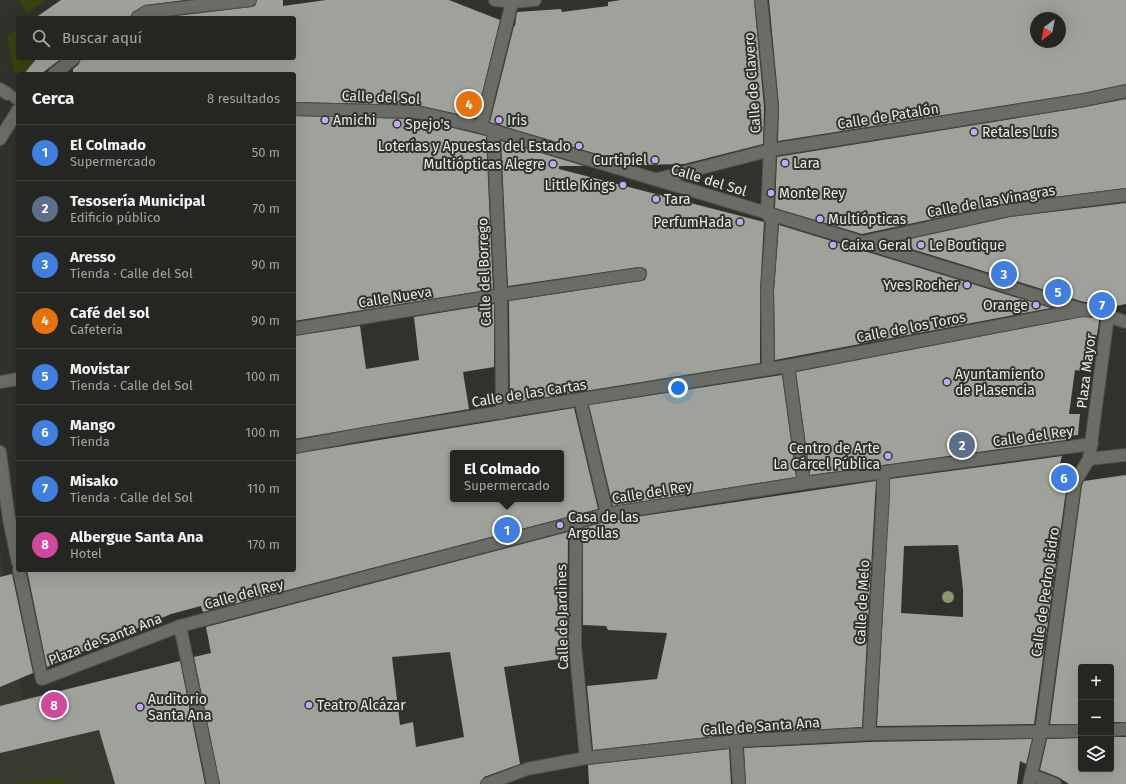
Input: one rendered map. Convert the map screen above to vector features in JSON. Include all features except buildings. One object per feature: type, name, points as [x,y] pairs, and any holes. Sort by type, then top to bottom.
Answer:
[{"type":"street","points":[[140,16],[146,12],[250,0]]},
{"type":"street","points":[[495,0],[512,2],[535,0]]},
{"type":"street","name":"Calle de Clavero","points":[[761,0],[772,107],[767,213],[772,221],[767,291],[768,368]]},
{"type":"street","points":[[481,128],[512,2]]},
{"type":"street","points":[[56,72],[72,60]]},
{"type":"street","name":"Calle de Patalón","points":[[657,180],[771,150],[1084,100],[1126,91]]},
{"type":"street","points":[[0,139],[12,98]]},
{"type":"street","name":"Calle del Sol","points":[[296,108],[416,112],[493,131],[1083,310],[1098,310],[1108,316]]},
{"type":"street","name":"Calle del Borrego","points":[[493,131],[501,295],[502,412]]},
{"type":"street","name":"Calle de las Vinagras","points":[[862,242],[1009,210],[1126,196]]},
{"type":"street","name":"Calle Nueva","points":[[296,329],[640,274]]},
{"type":"street","name":"Calle de los Toros","points":[[768,368],[788,366],[1083,310]]},
{"type":"street","name":"Plaza Mayor","points":[[1089,459],[1108,316],[1126,322]]},
{"type":"street","points":[[788,366],[804,483]]},
{"type":"street","name":"Calle de las Cartas","points":[[296,447],[370,433],[768,368]]},
{"type":"street","points":[[0,382],[16,378]]},
{"type":"street","points":[[580,399],[607,514]]},
{"type":"street","name":"Calle del Rey","points":[[180,626],[607,514],[804,483],[1092,444]]},
{"type":"street","points":[[0,452],[14,518],[16,540]]},
{"type":"street","points":[[1089,459],[1126,455]]},
{"type":"street","name":"Calle de Pedro Isidro","points":[[1030,780],[1041,732],[1075,482],[1089,459]]},
{"type":"street","name":"Calle de Melo","points":[[869,734],[883,495],[883,472]]},
{"type":"street","name":"Calle de Jardines","points":[[576,523],[574,645],[586,758]]},
{"type":"street","name":"Plaza de Santa Ana","points":[[20,572],[42,680],[180,626]]},
{"type":"street","points":[[180,626],[213,784]]},
{"type":"street","points":[[1114,730],[1126,729]]},
{"type":"street","name":"Calle de Santa Ana","points":[[487,784],[527,770],[586,758],[736,741],[869,734],[1078,731]]},
{"type":"street","points":[[736,741],[739,784]]},
{"type":"street","points":[[1030,780],[1055,784]]},
{"type":"shaded area","points":[[0,552],[23,698],[86,684],[115,784],[0,784]]},
{"type":"green space","points":[[21,0],[46,0],[27,13],[21,4]]},
{"type":"green space","points":[[16,30],[16,60],[45,60],[30,72],[16,72],[16,76],[14,73],[7,35]]},
{"type":"green space","points":[[66,778],[66,784],[14,784]]},
{"type":"place","name":"Café del sol","points":[[469,104]]},
{"type":"place","name":"Amichi","points":[[325,120]]},
{"type":"place","name":"Iris","points":[[499,120]]},
{"type":"place","name":"Spejo's","points":[[397,124]]},
{"type":"place","name":"Retales Luis","points":[[974,132]]},
{"type":"place","name":"Loterías y Apuestas del Estado","points":[[579,146]]},
{"type":"place","name":"Curtipiel","points":[[655,160]]},
{"type":"place","name":"Lara","points":[[785,163]]},
{"type":"place","name":"Multiópticas Alegre","points":[[553,164]]},
{"type":"place","name":"Little Kings","points":[[623,185]]},
{"type":"place","name":"Monte Rey","points":[[771,193]]},
{"type":"place","name":"Tara","points":[[656,199]]},
{"type":"place","name":"Multiópticas","points":[[820,219]]},
{"type":"place","name":"PerfumHada","points":[[740,222]]},
{"type":"place","name":"Caixa Geral","points":[[833,245]]},
{"type":"place","name":"Le Boutique","points":[[921,245]]},
{"type":"place","name":"Aresso","points":[[1004,274]]},
{"type":"place","name":"Yves Rocher","points":[[967,285]]},
{"type":"place","name":"Movistar","points":[[1058,292]]},
{"type":"place","name":"Orange","points":[[1036,305]]},
{"type":"place","name":"Misako","points":[[1102,305]]},
{"type":"place","name":"Ayuntamiento de Plasencia","points":[[947,382]]},
{"type":"place","name":"Tesosería Municipal","points":[[962,445]]},
{"type":"place","name":"Centro de Arte La Cárcel Pública","points":[[888,456]]},
{"type":"place","name":"Mango","points":[[1064,478]]},
{"type":"place","name":"Casa de las Argollas","points":[[560,525]]},
{"type":"place","name":"El Colmado","points":[[507,530]]},
{"type":"place","name":"Albergue Santa Ana","points":[[54,705]]},
{"type":"place","name":"Teatro Alcázar","points":[[309,705]]},
{"type":"place","name":"Auditorio Santa Ana","points":[[140,707]]}]
